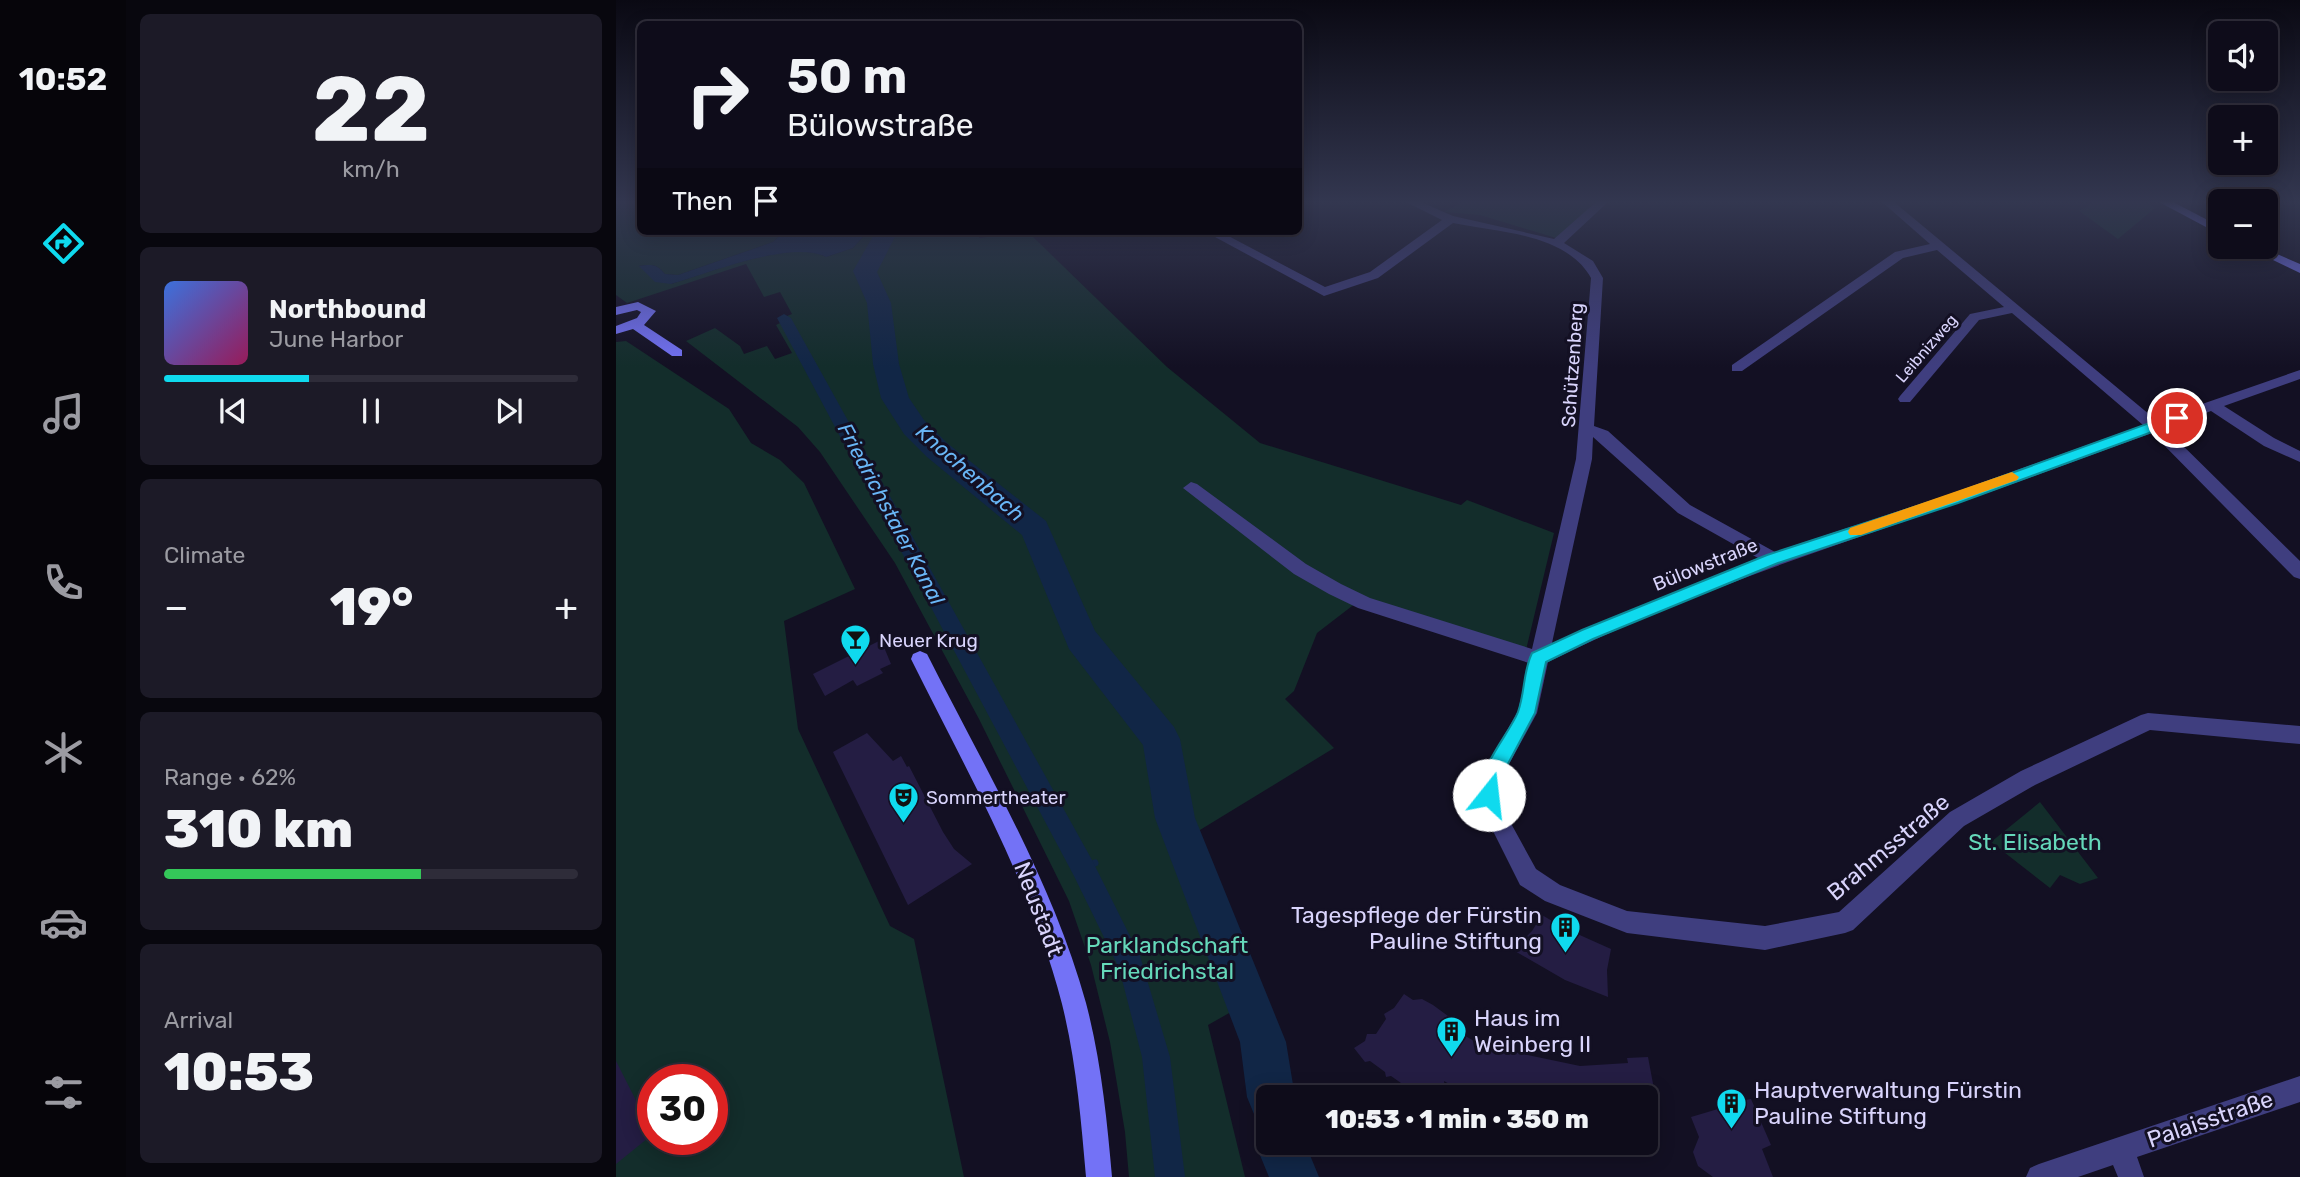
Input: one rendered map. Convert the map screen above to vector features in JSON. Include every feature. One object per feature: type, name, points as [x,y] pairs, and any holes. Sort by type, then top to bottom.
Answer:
[{"type":"main road","points":[[2278,259],[2300,269]]},
{"type":"main road","points":[[616,311],[631,307],[647,309],[649,314],[636,325],[616,330]]},
{"type":"main road","points":[[636,325],[677,353]]},
{"type":"main road","name":"Neustadt","points":[[920,659],[1022,862],[1067,979],[1086,1059],[1099,1177]]},
{"type":"street","points":[[1258,257],[1324,292],[1374,275],[1399,257]]},
{"type":"street","name":"Schützenberg","points":[[1538,658],[1584,459],[1597,278],[1595,268],[1581,257]]},
{"type":"street","points":[[1737,368],[1896,257]]},
{"type":"street","points":[[1952,257],[2155,427],[2300,572]]},
{"type":"street","name":"Leibnizweg","points":[[1905,399],[1975,317],[2014,309]]},
{"type":"street","name":"Bülowstraße","points":[[1538,658],[1587,634],[1773,559],[1953,499],[2300,374]]},
{"type":"street","points":[[2213,405],[2269,442],[2300,457]]},
{"type":"street","points":[[1585,428],[1603,435],[1684,509],[1773,559]]},
{"type":"street","points":[[1191,488],[1300,569],[1344,594],[1364,603],[1538,658]]},
{"type":"street","name":"Brahmsstraße","points":[[1538,658],[1527,713],[1493,774],[1489,795],[1499,822],[1528,877],[1553,893],[1627,922],[1765,938],[1845,922],[1957,820],[2028,778],[2148,721],[2300,735]]},
{"type":"street","name":"Palaisstraße","points":[[2039,1177],[2300,1089]]},
{"type":"street","name":"Palaisstraße","points":[[2121,1150],[2131,1177]]},
{"type":"green space","name":"Parklandschaft Friedrichstal","points":[[616,257],[730,257],[678,275],[665,274],[654,266],[639,266],[671,284],[763,257],[1054,257],[1167,367],[1260,443],[1461,505],[1467,500],[1554,533],[1526,650],[1356,603],[1317,633],[1294,691],[1285,699],[1334,748],[1195,833],[1209,854],[1261,995],[1208,1025],[1245,1177],[1129,1177],[1125,1132],[1110,1042],[1091,965],[1069,901],[979,719],[895,563],[820,452],[798,427],[686,341],[715,328],[740,346],[744,354],[767,346],[775,359],[792,353],[776,325],[782,322],[780,319],[792,314],[780,292],[764,297],[746,264],[627,303],[616,295]]},
{"type":"green space","points":[[626,341],[729,409],[751,443],[780,460],[804,483],[855,589],[784,621],[798,729],[890,926],[914,939],[964,1177],[616,1177],[616,342]]},
{"type":"green space","name":"St. Elisabeth","points":[[2040,802],[2098,878],[2080,884],[2060,875],[2050,888],[1991,842]]},
{"type":"water","points":[[730,257],[763,257],[671,284],[655,282],[639,266],[654,266],[665,274],[678,275]]},
{"type":"building","name":"Neuer Krug","points":[[881,640],[891,664],[880,669],[883,673],[857,686],[853,680],[825,696],[813,674]]},
{"type":"building","name":"Sommertheater","points":[[867,733],[893,761],[901,756],[954,849],[972,864],[908,905],[833,752]]},
{"type":"building","name":"Tagespflege der Fürstin Pauline Stiftung","points":[[1542,915],[1611,949],[1607,970],[1608,997],[1565,980],[1513,950],[1532,931]]},
{"type":"building","name":"Haus im Weinberg II","points":[[1404,994],[1413,1000],[1422,999],[1448,1016],[1443,1023],[1493,1052],[1495,1048],[1580,1066],[1628,1063],[1627,1058],[1648,1057],[1653,1085],[1451,1085],[1444,1081],[1444,1085],[1404,1085],[1391,1076],[1386,1077],[1385,1072],[1370,1061],[1365,1062],[1354,1048],[1365,1041],[1367,1034],[1376,1034],[1386,1019],[1384,1014],[1394,1008]]},
{"type":"building","points":[[616,1061],[637,1102],[637,1147],[616,1164]]},
{"type":"building","name":"Hauptverwaltung Fürstin Pauline Stiftung","points":[[1751,1099],[1771,1145],[1762,1149],[1773,1177],[1713,1177],[1698,1166],[1693,1152],[1699,1137],[1691,1117],[1718,1109],[1716,1105]]},
{"type":"waterway","name":"Knochenbach","points":[[875,257],[865,271],[879,303],[886,364],[895,398],[914,427],[937,450],[1035,529],[1081,639],[1161,739],[1175,818],[1263,1042],[1269,1085]]},
{"type":"waterway","name":"Friedrichstaler Kanal","points":[[784,318],[1083,868],[1131,965],[1156,1057],[1170,1177]]},
{"type":"waterway","points":[[1083,868],[1095,863]]},
{"type":"waterway","name":"Knochenbach","points":[[1285,1155],[1294,1177]]},
{"type":"slow traffic","points":[[1856,532],[2012,477]]},
{"type":"place","name":"Neuer Krug","points":[[856,667]]},
{"type":"place","name":"Sommertheater","points":[[903,824]]},
{"type":"place","name":"Tagespflege der Fürstin Pauline Stiftung","points":[[1565,955]]},
{"type":"place","name":"Haus im Weinberg II","points":[[1451,1058]]},
{"type":"place","name":"Hauptverwaltung Fürstin Pauline Stiftung","points":[[1731,1130]]},
{"type":"route","points":[[1489,795],[1493,774],[1502,754],[1527,713],[1538,658],[1587,634],[1773,559],[1953,499],[2177,418]]}]
